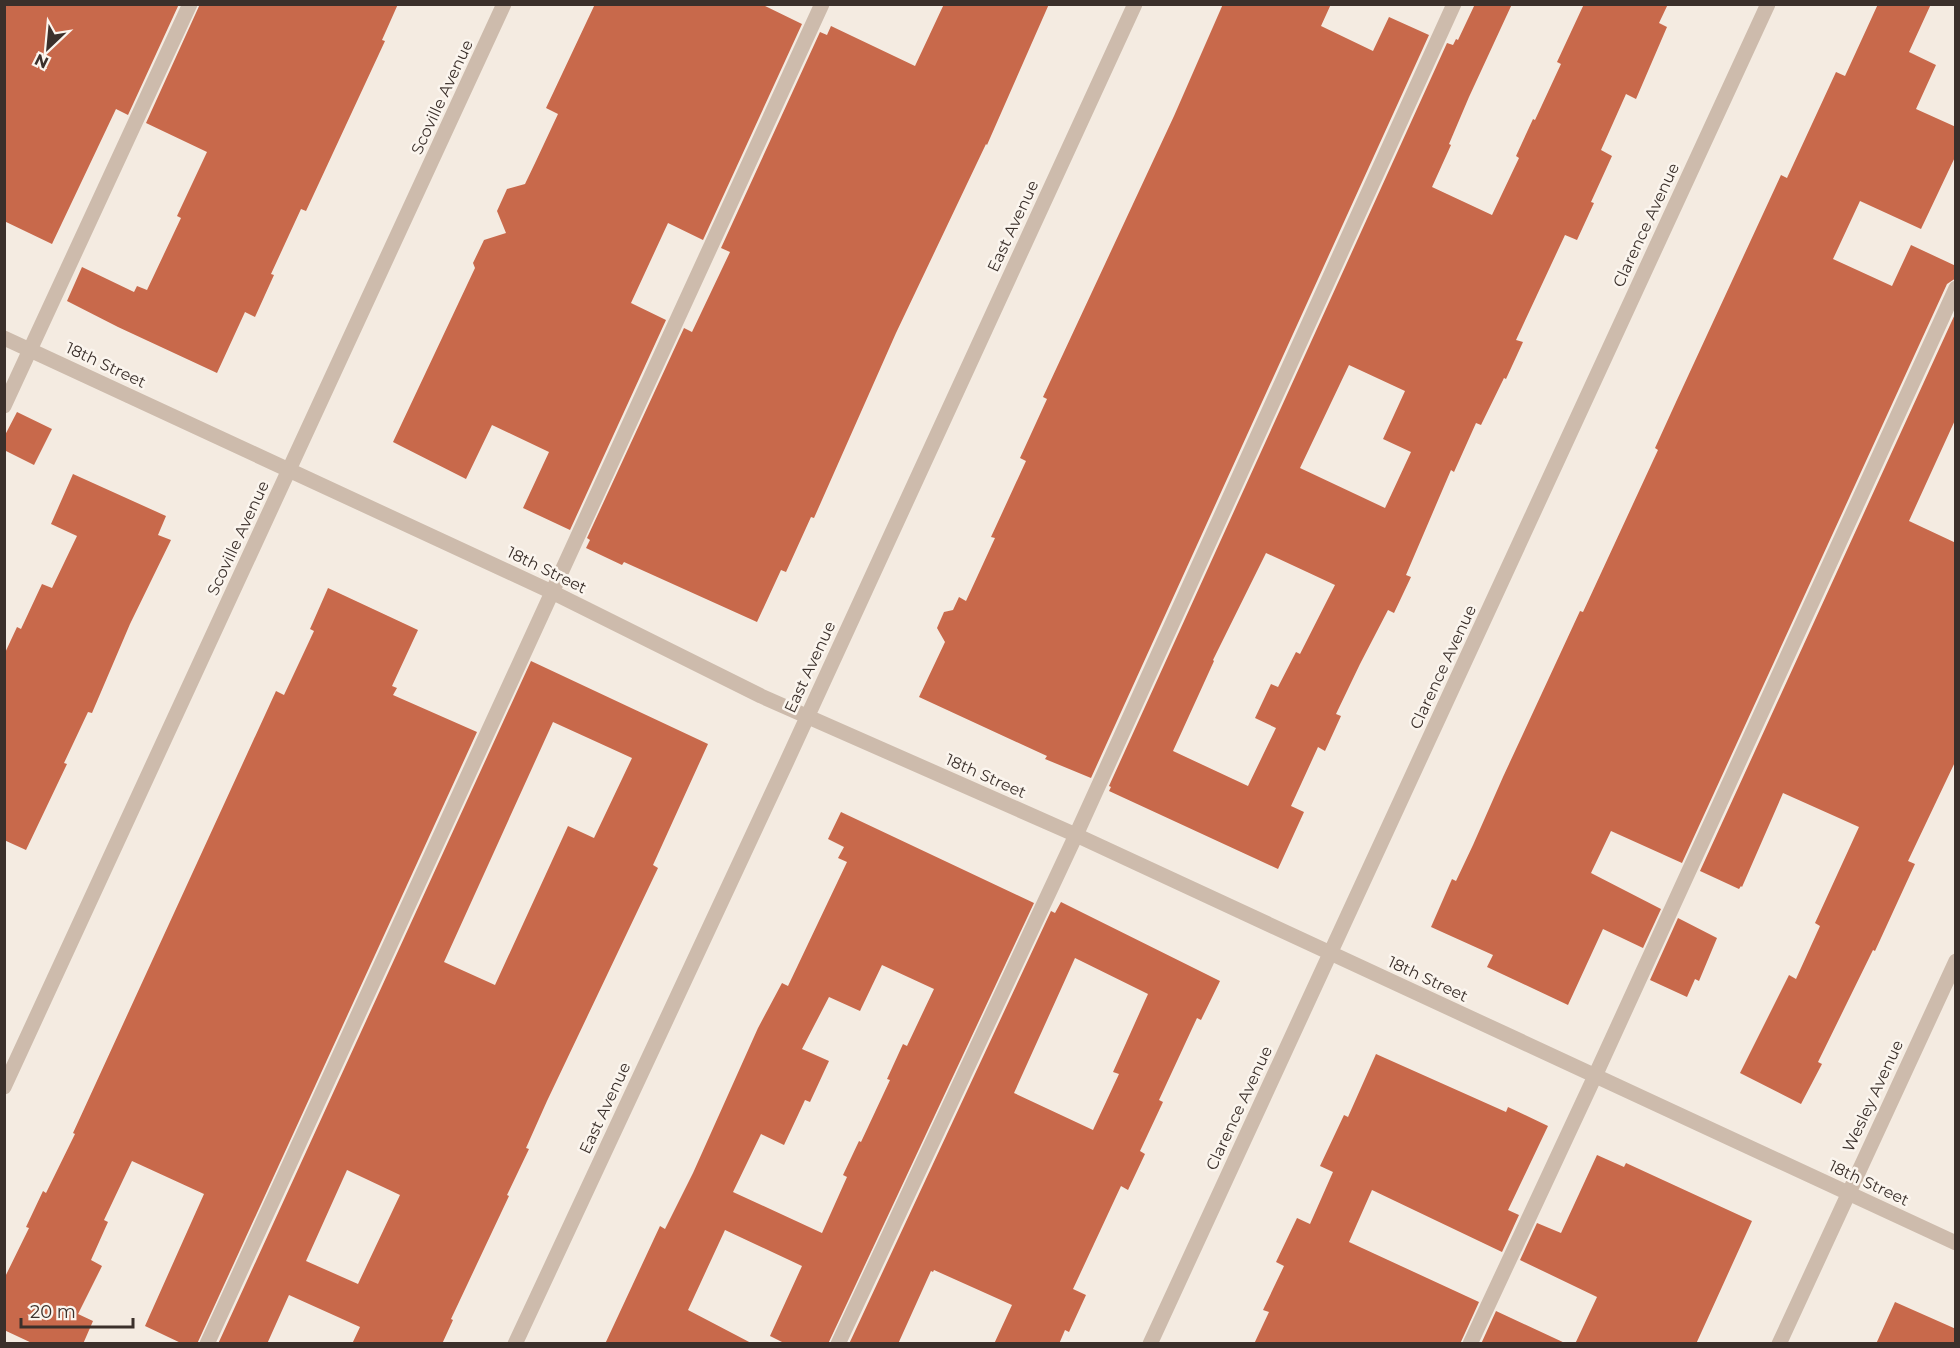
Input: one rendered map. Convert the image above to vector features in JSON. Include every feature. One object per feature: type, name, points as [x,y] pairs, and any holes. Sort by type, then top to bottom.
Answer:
[{"type":"street","points":[[4,406],[190,4]]},
{"type":"street","name":"Scoville Avenue","points":[[4,1087],[504,4]]},
{"type":"street","points":[[207,1344],[822,4]]},
{"type":"street","name":"East Avenue","points":[[515,1344],[1135,4]]},
{"type":"street","points":[[838,1344],[1076,835],[1454,4]]},
{"type":"street","name":"Clarence Avenue","points":[[1150,1344],[1768,4]]},
{"type":"street","points":[[1470,1344],[1956,288]]},
{"type":"street","name":"18th Street","points":[[4,338],[552,592],[807,717],[1076,835],[1956,1243]]},
{"type":"street","name":"Wesley Avenue","points":[[1779,1344],[1956,962]]},
{"type":"building","points":[[4,4],[179,4],[128,115],[116,109],[52,244],[4,221]]},
{"type":"building","points":[[200,4],[398,4],[382,40],[385,41],[306,211],[301,209],[271,274],[274,275],[255,317],[245,312],[217,373],[67,301],[82,267],[134,292],[137,286],[147,290],[181,218],[177,216],[207,152],[146,123]]},
{"type":"building","points":[[595,4],[761,4],[802,24],[703,240],[668,223],[631,303],[666,320],[570,530],[523,508],[549,452],[492,425],[466,479],[393,442],[475,268],[473,263],[484,240],[506,233],[497,211],[507,189],[525,184],[536,161],[558,114],[546,108]]},
{"type":"building","points":[[944,4],[1049,4],[987,145],[896,333],[814,518],[811,517],[786,572],[781,570],[757,622],[624,562],[622,565],[586,548],[590,540],[587,538],[684,328],[692,332],[730,252],[721,248],[820,32],[827,35],[831,26],[915,66]]},
{"type":"building","points":[[1223,4],[1331,4],[1321,26],[1373,51],[1389,17],[1429,35],[1091,778],[1045,759],[1047,756],[919,697],[945,642],[937,628],[944,612],[953,610],[959,597],[966,601],[995,538],[991,537],[1026,461],[1020,458],[1047,399],[1043,397],[1174,116]]},
{"type":"building","points":[[1475,4],[1512,4],[1469,97],[1432,187],[1492,215],[1519,158],[1516,156],[1561,64],[1557,62],[1584,4],[1668,4],[1659,23],[1667,27],[1636,99],[1626,94],[1601,150],[1612,156],[1591,202],[1594,203],[1577,240],[1565,235],[1516,340],[1523,342],[1506,379],[1504,378],[1481,425],[1476,423],[1454,472],[1451,470],[1406,575],[1411,577],[1394,613],[1388,610],[1360,664],[1336,714],[1341,716],[1325,751],[1318,747],[1291,806],[1304,812],[1278,869],[1109,791],[1111,787],[1109,786],[1447,43],[1453,45],[1456,39],[1458,40]],"holes":[[[1349,365],[1405,391],[1383,439],[1411,452],[1385,508],[1300,468]],[[1266,553],[1335,585],[1300,654],[1296,652],[1278,687],[1271,684],[1255,718],[1276,728],[1248,786],[1173,751],[1213,660]]]},
{"type":"building","points":[[1878,4],[1931,4],[1909,52],[1936,65],[1916,109],[1956,127],[1956,155],[1921,229],[1860,201],[1833,259],[1892,286],[1911,245],[1956,266],[1956,278],[1947,284],[1682,863],[1611,831],[1591,873],[1661,909],[1643,948],[1603,929],[1568,1005],[1487,967],[1493,955],[1431,927],[1452,879],[1456,881],[1473,845],[1580,611],[1583,612],[1658,450],[1655,448],[1781,175],[1787,178],[1836,72],[1845,76]]},
{"type":"building","points":[[1956,312],[1956,418],[1909,521],[1956,543],[1956,760],[1908,861],[1915,864],[1875,951],[1873,950],[1818,1062],[1822,1064],[1801,1104],[1740,1073],[1789,975],[1796,979],[1820,926],[1815,923],[1859,827],[1783,793],[1742,887],[1739,889],[1700,871]]},
{"type":"building","points":[[17,412],[52,429],[34,465],[4,450],[4,437]]},
{"type":"building","points":[[73,474],[166,516],[158,535],[171,540],[130,624],[92,713],[88,712],[64,763],[67,764],[26,850],[4,840],[4,655],[17,627],[21,629],[42,584],[52,588],[77,536],[51,524]]},
{"type":"building","points":[[328,588],[418,630],[392,686],[397,688],[393,695],[477,732],[197,1344],[183,1344],[145,1326],[204,1194],[132,1161],[104,1220],[108,1222],[91,1260],[102,1266],[78,1314],[93,1321],[83,1344],[34,1344],[4,1330],[4,1279],[29,1228],[26,1227],[43,1191],[46,1193],[75,1134],[73,1133],[276,691],[284,695],[314,631],[310,629]]},
{"type":"building","points":[[531,661],[708,744],[653,865],[658,868],[547,1101],[526,1148],[529,1149],[507,1195],[509,1196],[451,1319],[453,1320],[442,1344],[352,1344],[360,1327],[289,1295],[267,1344],[218,1344]],"holes":[[[553,722],[632,758],[594,838],[568,826],[495,985],[444,962]],[[347,1170],[400,1195],[358,1284],[306,1261]]]},
{"type":"building","points":[[841,812],[1034,903],[828,1344],[786,1344],[770,1336],[802,1266],[725,1230],[688,1310],[753,1344],[605,1344],[660,1226],[665,1229],[693,1173],[758,1028],[782,983],[788,986],[847,862],[838,858],[844,847],[828,839]],"holes":[[[882,965],[934,989],[907,1046],[903,1044],[887,1079],[890,1080],[843,1175],[847,1177],[822,1233],[733,1192],[761,1134],[784,1145],[805,1100],[810,1102],[829,1061],[802,1049],[829,997],[860,1011]]]},
{"type":"building","points":[[1061,902],[1220,981],[1201,1020],[1197,1018],[1159,1100],[1163,1102],[1140,1151],[1145,1154],[1128,1190],[1121,1186],[1073,1289],[1086,1295],[1069,1332],[1065,1330],[1059,1344],[994,1344],[1012,1305],[934,1270],[931,1271],[898,1344],[849,1344],[1051,911],[1055,913]],"holes":[[[1075,958],[1148,994],[1113,1072],[1119,1074],[1093,1130],[1014,1093]]]},
{"type":"building","points":[[1678,918],[1717,938],[1699,981],[1695,979],[1687,997],[1650,980]]},
{"type":"building","points":[[1376,1054],[1506,1112],[1508,1107],[1548,1126],[1508,1210],[1519,1215],[1502,1252],[1372,1190],[1349,1242],[1479,1302],[1460,1344],[1254,1344],[1269,1312],[1263,1310],[1284,1266],[1276,1262],[1297,1218],[1310,1224],[1333,1172],[1320,1166],[1344,1115],[1348,1117]]},
{"type":"building","points":[[1597,1155],[1624,1167],[1626,1163],[1752,1221],[1696,1344],[1575,1344],[1597,1297],[1520,1260],[1537,1223],[1561,1233]]},
{"type":"building","points":[[1895,1302],[1956,1329],[1956,1344],[1876,1344]]},
{"type":"building","points":[[1496,1311],[1567,1344],[1481,1344]]}]
